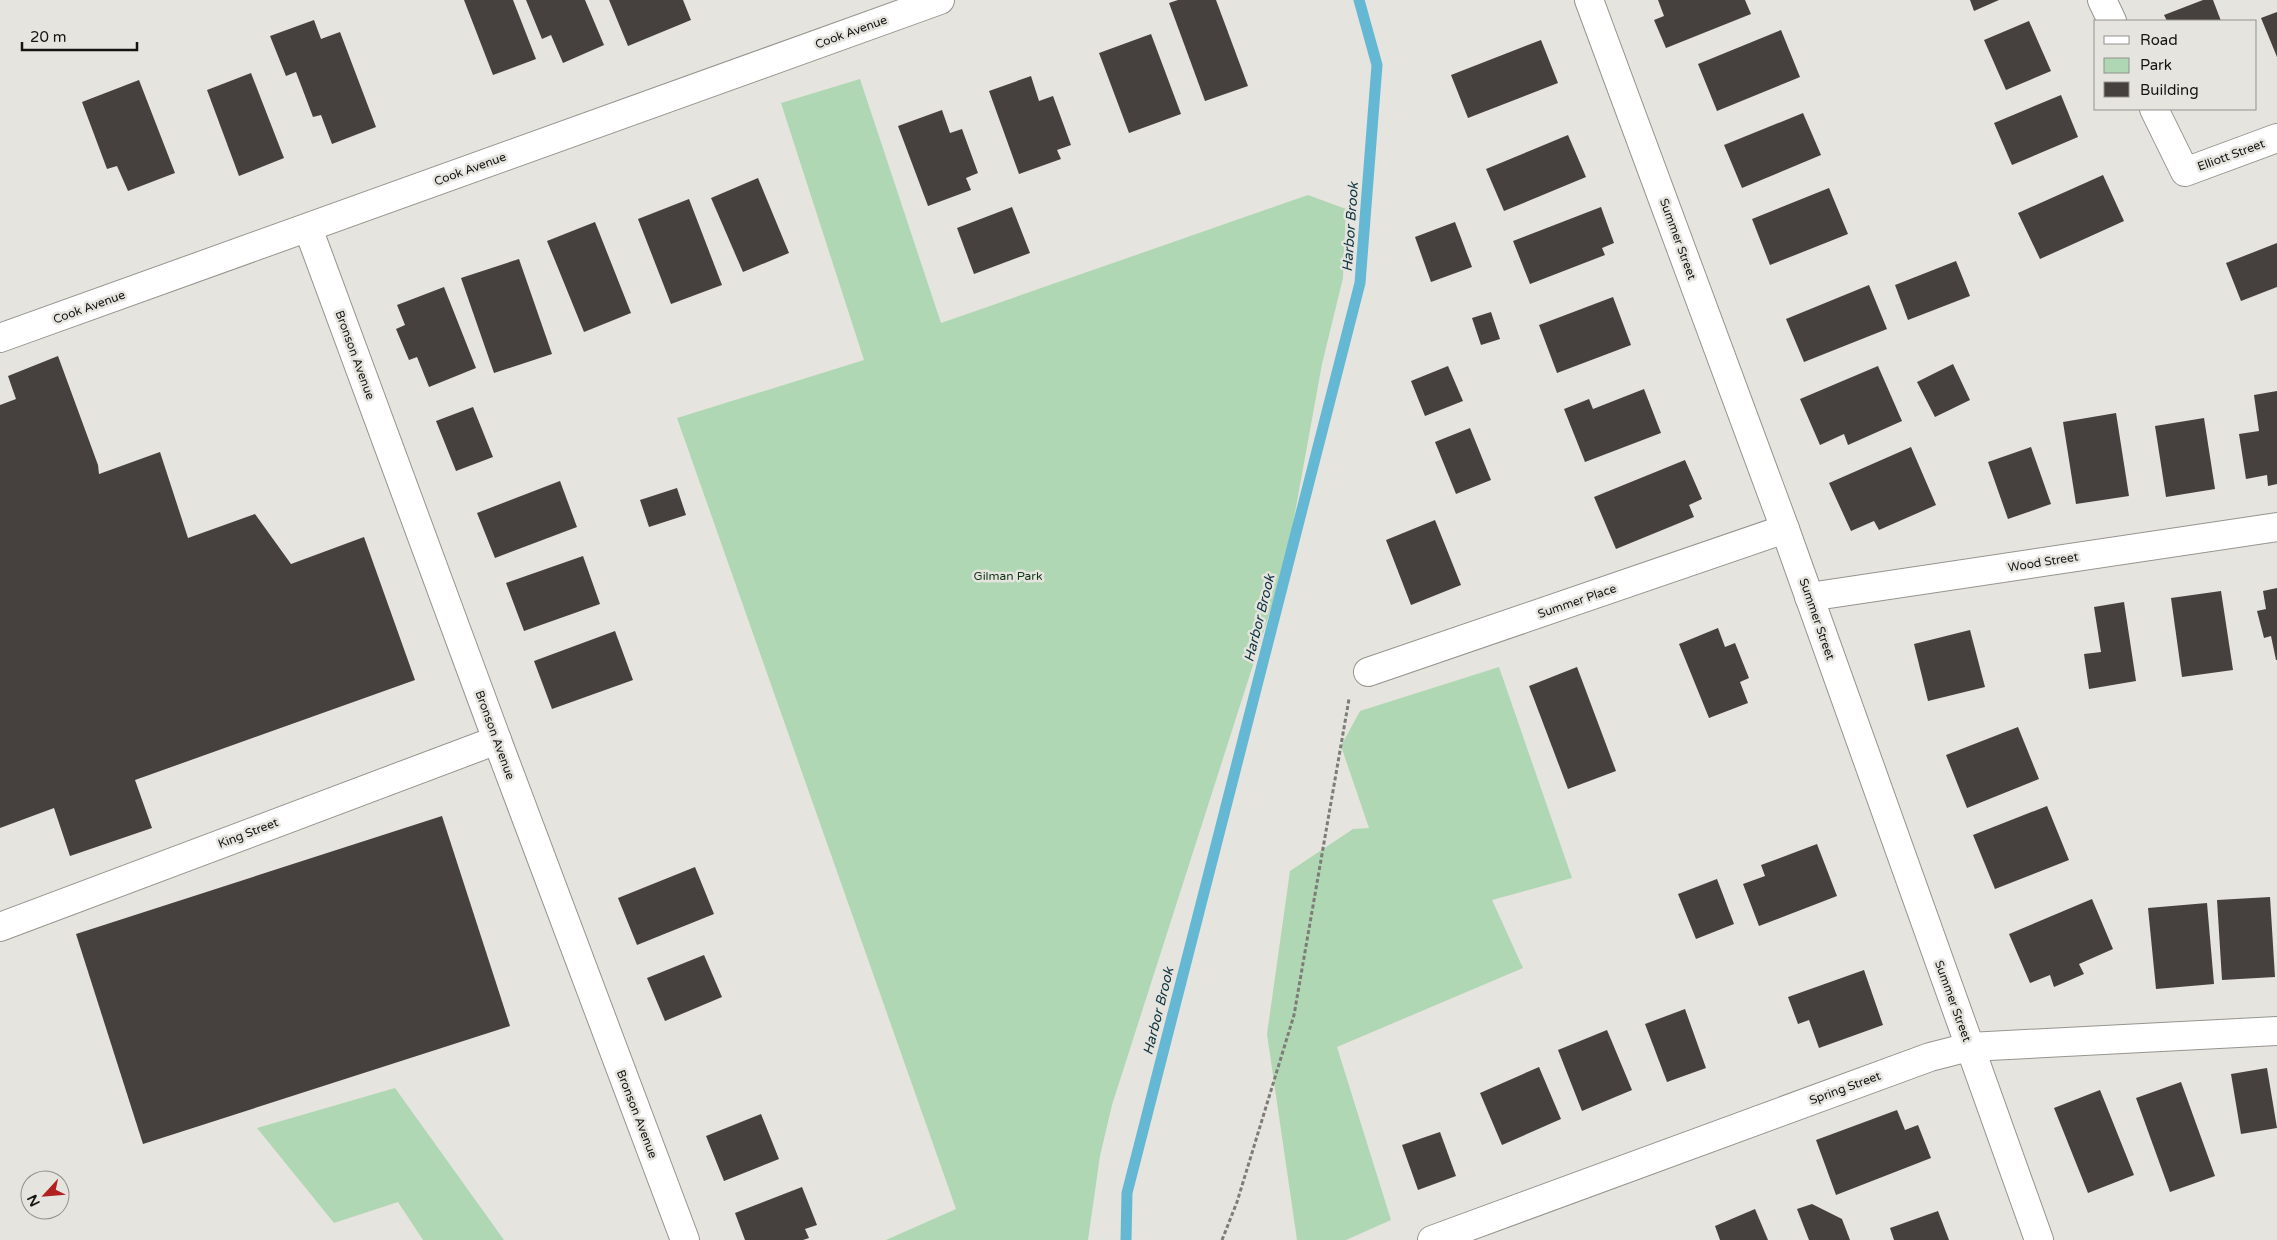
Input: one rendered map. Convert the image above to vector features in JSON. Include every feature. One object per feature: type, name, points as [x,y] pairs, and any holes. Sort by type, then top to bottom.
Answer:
[{"type":"street","name":"Cook Avenue","points":[[0,338],[940,0]]},
{"type":"street","name":"Summer Street","points":[[1589,0],[1785,529],[2039,1240]]},
{"type":"street","points":[[2102,0],[2112,20]]},
{"type":"street","name":"Elliott Street","points":[[2154,110],[2185,172],[2277,138]]},
{"type":"street","name":"Bronson Avenue","points":[[308,228],[497,740],[685,1240]]},
{"type":"street","name":"Wood Street","points":[[1809,597],[2277,527]]},
{"type":"street","name":"Summer Place","points":[[1368,672],[1785,529]]},
{"type":"street","name":"King Street","points":[[0,927],[497,740]]},
{"type":"street","name":"Spring Street","points":[[1432,1240],[1930,1057],[1969,1047],[2277,1031]]},
{"type":"path","points":[[1222,1240],[1237,1202],[1294,1015],[1350,696],[1354,684],[1368,672]]},
{"type":"green space","name":"Gilman Park","points":[[860,79],[941,323],[1308,195],[1346,209],[1343,278],[1322,364],[1286,562],[1112,1105],[1100,1156],[1088,1240],[886,1240],[956,1209],[677,418],[864,360],[781,103]]},
{"type":"green space","points":[[1499,667],[1572,878],[1492,900],[1523,968],[1337,1047],[1391,1220],[1346,1240],[1297,1240],[1267,1034],[1290,871],[1353,829],[1369,828],[1341,746],[1360,711]]},
{"type":"green space","points":[[395,1088],[504,1240],[423,1240],[398,1202],[334,1223],[257,1128]]},
{"type":"building","points":[[464,0],[513,0],[536,59],[493,75]]},
{"type":"building","points":[[526,0],[585,0],[604,45],[563,63],[551,35],[542,39]]},
{"type":"building","points":[[609,0],[683,0],[691,20],[628,46]]},
{"type":"building","points":[[1178,0],[1216,0],[1248,86],[1205,101],[1169,3]]},
{"type":"building","points":[[1658,0],[1745,0],[1751,14],[1666,48],[1654,20],[1664,16]]},
{"type":"building","points":[[1970,0],[1999,0],[1974,11]]},
{"type":"building","points":[[2203,0],[2213,0],[2221,20],[2166,20],[2164,15]]},
{"type":"building","points":[[2277,12],[2277,57],[2261,18]]},
{"type":"building","points":[[314,20],[321,39],[340,32],[376,127],[332,144],[321,115],[313,117],[296,72],[286,76],[270,36]]},
{"type":"building","points":[[2029,21],[2051,71],[2006,90],[1984,40]]},
{"type":"building","points":[[1781,30],[1800,77],[1717,111],[1698,64]]},
{"type":"building","points":[[1151,34],[1181,114],[1129,133],[1099,53]]},
{"type":"building","points":[[1541,40],[1558,83],[1468,118],[1451,75]]},
{"type":"building","points":[[251,73],[284,158],[239,176],[207,90]]},
{"type":"building","points":[[1031,76],[1039,101],[1053,96],[1071,145],[1057,150],[1061,159],[1019,174],[989,91]]},
{"type":"building","points":[[139,80],[175,173],[128,191],[117,166],[107,169],[82,102]]},
{"type":"building","points":[[2061,95],[2078,137],[2012,165],[1994,123]]},
{"type":"building","points":[[942,110],[950,133],[962,129],[978,173],[966,178],[971,190],[928,206],[898,126]]},
{"type":"building","points":[[1803,113],[1821,155],[1742,188],[1724,145]]},
{"type":"building","points":[[1568,135],[1586,177],[1504,211],[1486,169]]},
{"type":"building","points":[[2103,175],[2124,221],[2040,259],[2018,213]]},
{"type":"building","points":[[758,178],[789,253],[743,272],[711,198]]},
{"type":"building","points":[[1829,188],[1848,234],[1770,265],[1752,219]]},
{"type":"building","points":[[689,199],[722,285],[671,304],[638,219]]},
{"type":"building","points":[[1012,207],[1030,253],[974,274],[957,228]]},
{"type":"building","points":[[1601,207],[1614,243],[1602,248],[1605,255],[1530,284],[1513,241]]},
{"type":"building","points":[[595,222],[631,313],[584,332],[547,241]]},
{"type":"building","points":[[1455,222],[1472,267],[1431,282],[1415,237]]},
{"type":"building","points":[[2277,243],[2277,287],[2241,301],[2226,263]]},
{"type":"building","points":[[519,259],[552,354],[494,373],[461,278]]},
{"type":"building","points":[[1956,261],[1970,296],[1908,320],[1895,285]]},
{"type":"building","points":[[1869,285],[1887,329],[1804,362],[1786,319]]},
{"type":"building","points":[[444,287],[476,368],[429,387],[417,357],[409,360],[396,329],[405,325],[397,305]]},
{"type":"building","points":[[1613,297],[1631,345],[1557,373],[1539,325]]},
{"type":"building","points":[[1491,312],[1500,339],[1481,345],[1472,318]]},
{"type":"building","points":[[58,356],[98,465],[99,474],[160,452],[188,538],[255,514],[291,564],[364,537],[415,680],[135,780],[152,828],[70,856],[54,808],[0,828],[0,405],[16,399],[8,376]]},
{"type":"building","points":[[1953,364],[1970,400],[1935,417],[1917,382]]},
{"type":"building","points":[[1448,366],[1463,401],[1425,416],[1411,381]]},
{"type":"building","points":[[1878,366],[1902,421],[1848,445],[1844,434],[1820,445],[1800,399]]},
{"type":"building","points":[[1644,389],[1661,433],[1585,462],[1564,409],[1589,399],[1593,409]]},
{"type":"building","points":[[2277,391],[2277,484],[2268,486],[2267,475],[2246,479],[2239,434],[2259,431],[2254,395]]},
{"type":"building","points":[[473,407],[493,457],[456,471],[436,421]]},
{"type":"building","points":[[2116,413],[2129,496],[2076,504],[2063,422]]},
{"type":"building","points":[[2204,418],[2215,489],[2166,497],[2155,426]]},
{"type":"building","points":[[1470,428],[1491,480],[1456,494],[1435,442]]},
{"type":"building","points":[[1911,447],[1936,505],[1879,530],[1874,521],[1851,531],[1829,483]]},
{"type":"building","points":[[2031,447],[2051,504],[2008,519],[1988,462]]},
{"type":"building","points":[[1685,460],[1702,499],[1689,505],[1694,517],[1616,549],[1594,497]]},
{"type":"building","points":[[560,481],[577,527],[495,558],[477,513]]},
{"type":"building","points":[[677,488],[686,515],[649,527],[640,500]]},
{"type":"building","points":[[1435,520],[1461,585],[1411,605],[1386,540]]},
{"type":"building","points":[[583,556],[600,604],[524,631],[506,583]]},
{"type":"building","points":[[2277,588],[2276,660],[2271,636],[2264,638],[2257,611],[2266,609],[2263,591]]},
{"type":"building","points":[[2221,591],[2233,670],[2182,677],[2171,598]]},
{"type":"building","points":[[2124,602],[2136,681],[2089,689],[2084,654],[2101,652],[2094,607]]},
{"type":"building","points":[[1718,628],[1725,647],[1735,643],[1749,678],[1740,682],[1748,703],[1709,718],[1679,644]]},
{"type":"building","points":[[1970,630],[1985,687],[1928,701],[1914,644]]},
{"type":"building","points":[[615,631],[633,680],[552,709],[534,661]]},
{"type":"building","points":[[1577,667],[1616,771],[1568,789],[1529,686]]},
{"type":"building","points":[[2018,727],[2039,779],[1967,808],[1946,755]]},
{"type":"building","points":[[2047,806],[2069,860],[1995,889],[1973,835]]},
{"type":"building","points":[[442,816],[510,1026],[143,1144],[76,934]]},
{"type":"building","points":[[1817,844],[1837,896],[1759,926],[1743,884],[1765,876],[1761,865]]},
{"type":"building","points":[[695,867],[714,914],[637,945],[618,898]]},
{"type":"building","points":[[1717,879],[1734,924],[1696,939],[1678,894]]},
{"type":"building","points":[[2270,897],[2275,977],[2222,980],[2217,900]]},
{"type":"building","points":[[2092,899],[2113,949],[2079,964],[2084,974],[2054,987],[2050,975],[2030,983],[2009,934]]},
{"type":"building","points":[[2207,903],[2214,984],[2156,989],[2148,908]]},
{"type":"building","points":[[704,955],[722,997],[665,1021],[647,978]]},
{"type":"building","points":[[1864,970],[1883,1025],[1819,1048],[1809,1020],[1798,1024],[1788,997]]},
{"type":"building","points":[[1685,1009],[1706,1068],[1667,1082],[1645,1024]]},
{"type":"building","points":[[1607,1030],[1632,1090],[1582,1111],[1558,1050]]},
{"type":"building","points":[[1539,1067],[1561,1119],[1502,1145],[1480,1093]]},
{"type":"building","points":[[2267,1068],[2277,1128],[2241,1134],[2231,1074]]},
{"type":"building","points":[[2181,1082],[2215,1176],[2170,1192],[2136,1098]]},
{"type":"building","points":[[2100,1090],[2134,1175],[2088,1193],[2054,1108]]},
{"type":"building","points":[[1897,1110],[1905,1130],[1918,1125],[1931,1158],[1836,1195],[1816,1140]]},
{"type":"building","points":[[761,1114],[779,1159],[724,1181],[706,1136]]},
{"type":"building","points":[[1440,1132],[1456,1176],[1418,1190],[1402,1145]]},
{"type":"building","points":[[802,1187],[817,1225],[805,1229],[809,1238],[803,1240],[745,1240],[735,1213]]},
{"type":"building","points":[[1812,1204],[1842,1219],[1850,1240],[1809,1240],[1797,1209]]},
{"type":"building","points":[[1755,1209],[1768,1240],[1720,1240],[1715,1226]]},
{"type":"building","points":[[1938,1211],[1949,1240],[1894,1240],[1890,1228]]},
{"type":"waterway","name":"Harbor Brook","points":[[1126,1240],[1127,1193],[1360,283],[1377,65],[1359,0]]}]
